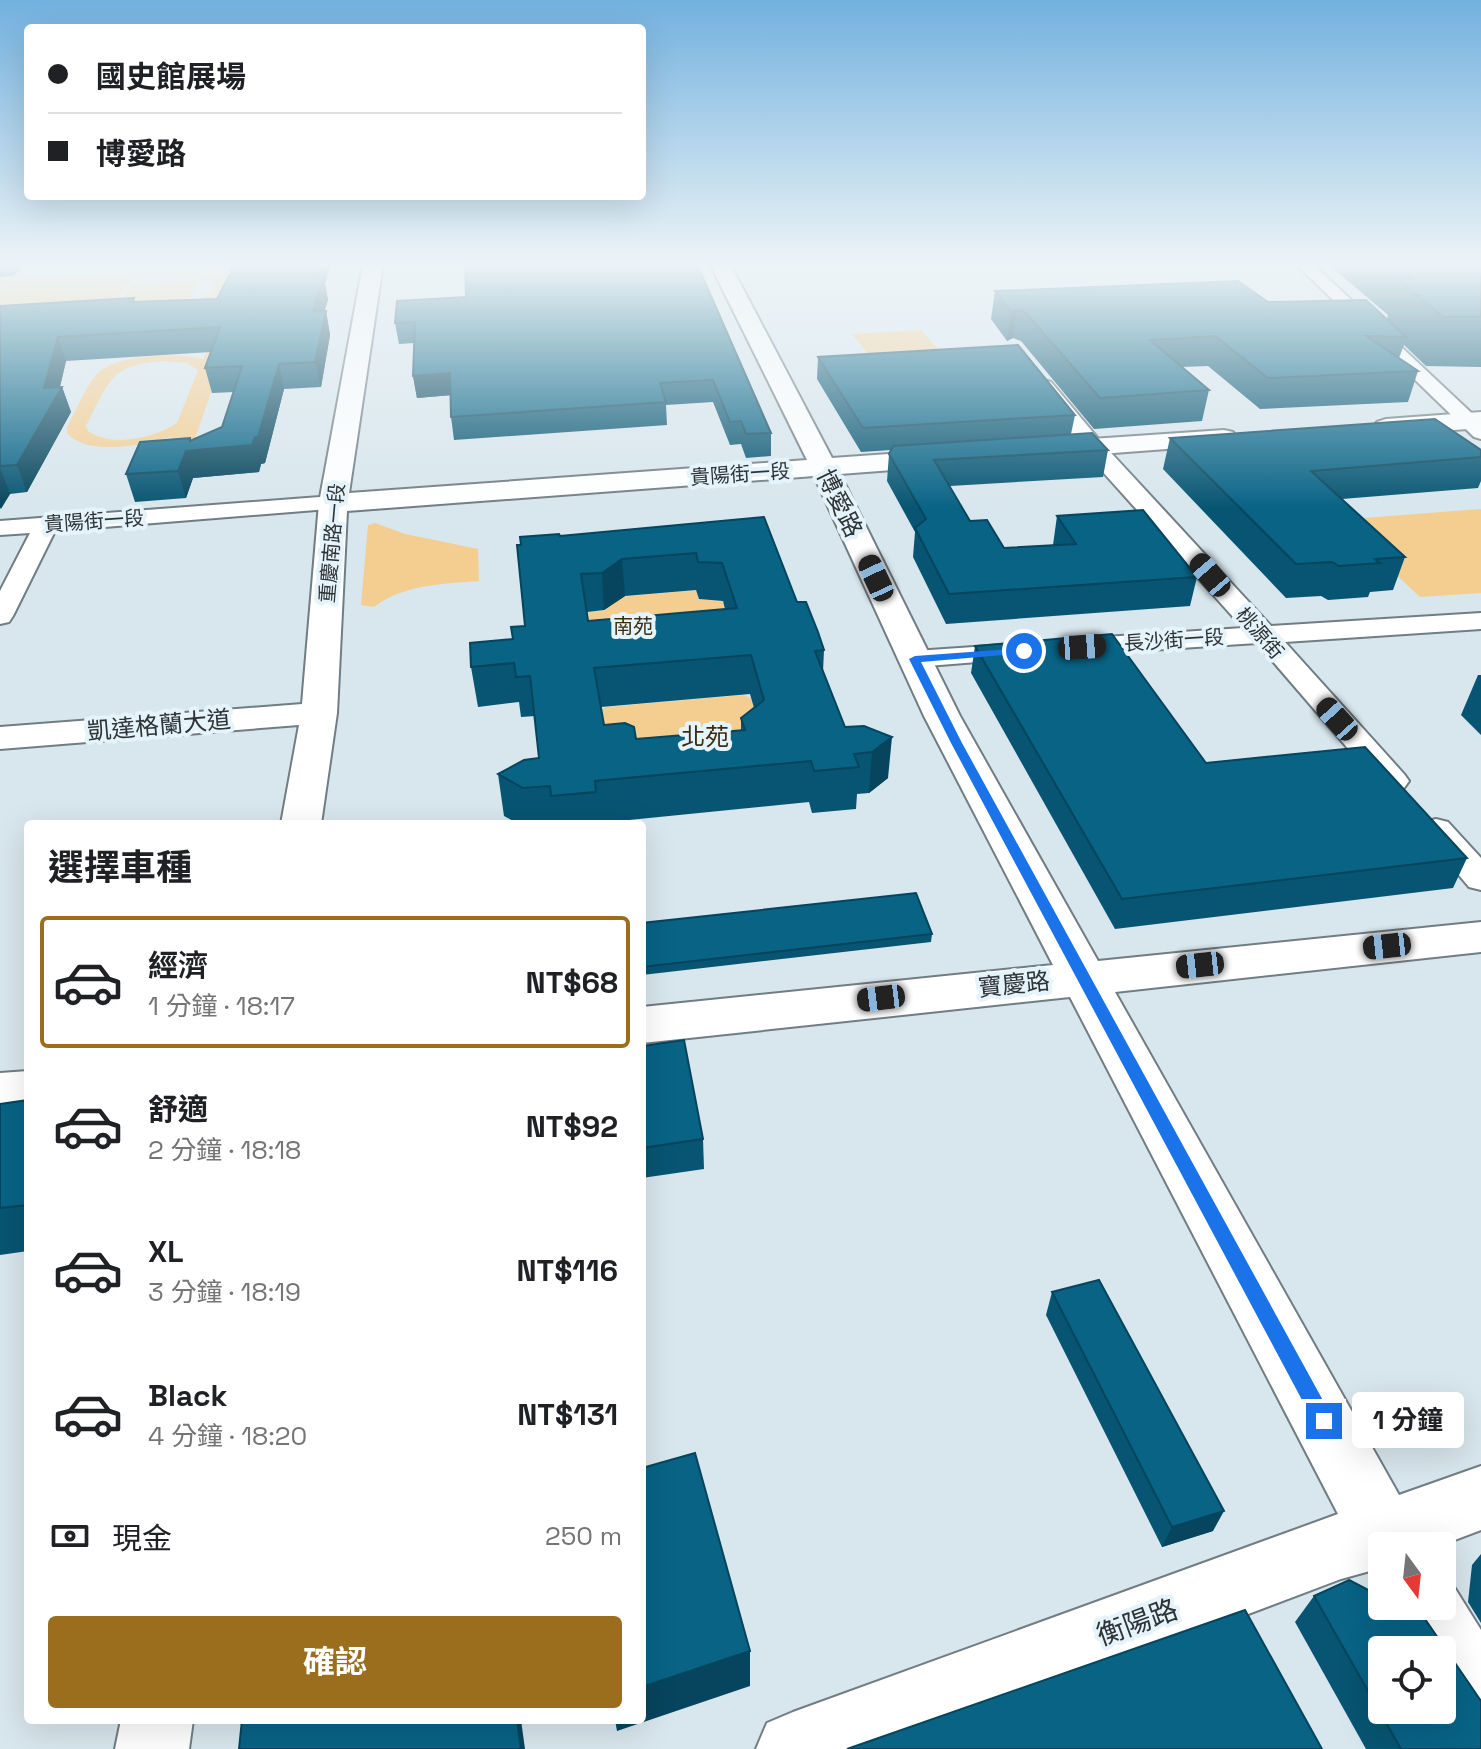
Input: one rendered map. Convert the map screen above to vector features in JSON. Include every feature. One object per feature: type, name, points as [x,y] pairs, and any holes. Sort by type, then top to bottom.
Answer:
[{"type":"street","name":"重慶南路一段","points":[[302,820],[319,713],[333,503],[359,346]]},
{"type":"street","name":"博愛路","points":[[762,346],[950,730],[1384,1532]]},
{"type":"street","points":[[1392,346],[1477,425]]},
{"type":"street","name":"桃源街","points":[[1031,371],[1093,447],[1172,531],[1481,879]]},
{"type":"street","points":[[1365,428],[1477,425]]},
{"type":"street","points":[[1021,452],[1242,437]]},
{"type":"street","name":"貴陽街一段","points":[[0,528],[976,456]]},
{"type":"street","points":[[0,616],[46,525]]},
{"type":"street","name":"長沙街一段","points":[[915,659],[1481,621]]},
{"type":"street","name":"凱達格蘭大道","points":[[0,738],[319,713]]},
{"type":"street","name":"寶慶路","points":[[646,1025],[1083,976],[1481,937]]},
{"type":"street","points":[[0,1093],[24,1090]]},
{"type":"street","name":"衡陽路","points":[[1406,1532],[1481,1498]]},
{"type":"street","name":"衡陽路","points":[[793,1749],[1341,1546],[1368,1543]]},
{"type":"street","points":[[1435,1620],[1481,1697]]},
{"type":"street","points":[[152,1749],[156,1724]]},
{"type":"green space","points":[[208,346],[227,346],[189,456],[166,457],[172,436],[148,443],[102,447],[88,445],[67,433],[67,427],[90,383],[109,366],[150,356],[203,359]],"holes":[[[166,361],[187,363],[198,370],[177,423],[168,428],[145,437],[120,440],[88,431],[86,426],[107,386],[122,371],[133,366]]]},
{"type":"green space","points":[[861,346],[935,346],[938,349],[868,354]]},
{"type":"green space","points":[[1481,509],[1481,593],[1420,597],[1338,520]]},
{"type":"green space","points":[[375,523],[405,534],[478,549],[479,581],[424,586],[386,599],[374,607],[361,605],[368,525]]},
{"type":"green space","name":"南苑","points":[[696,590],[699,599],[723,601],[736,643],[600,659],[585,612],[605,610],[609,598]]},
{"type":"green space","name":"北苑","points":[[743,695],[751,698],[767,751],[607,766],[598,711],[606,707]]},
{"type":"building","points":[[0,346],[56,346],[44,388],[62,387],[17,465],[0,466]]},
{"type":"building","points":[[213,346],[319,346],[315,362],[279,364],[258,437],[252,445],[186,451],[178,471],[126,474],[140,442],[190,438],[190,441],[222,427],[242,366],[205,368]]},
{"type":"building","points":[[414,346],[733,346],[771,433],[746,434],[741,421],[730,422],[713,380],[660,383],[666,402],[451,417],[450,373],[413,376]]},
{"type":"building","points":[[1019,346],[1075,415],[863,428],[818,357]]},
{"type":"building","points":[[1054,346],[1157,346],[1209,390],[1100,398]]},
{"type":"building","points":[[1227,346],[1380,346],[1418,371],[1268,378]]},
{"type":"building","points":[[1435,419],[1481,450],[1481,457],[1311,471],[1405,557],[1375,559],[1380,563],[1339,566],[1332,562],[1296,564],[1170,438]]},
{"type":"building","points":[[1092,433],[1108,450],[934,460],[970,521],[987,520],[1004,548],[1076,544],[1057,516],[1143,510],[1197,577],[949,594],[915,528],[926,519],[889,454],[893,446]]},
{"type":"building","points":[[764,517],[797,602],[806,602],[818,632],[824,650],[815,651],[845,727],[864,726],[892,737],[872,752],[854,754],[859,767],[814,771],[811,761],[595,781],[596,792],[551,796],[550,786],[523,788],[498,774],[524,760],[539,758],[530,676],[516,677],[514,663],[471,667],[470,643],[513,639],[511,627],[525,626],[517,545],[521,545],[520,537]],"holes":[[[696,553],[698,562],[722,563],[737,608],[588,621],[581,574],[602,573],[622,559]],[[751,655],[764,700],[741,718],[745,730],[636,739],[634,727],[625,723],[604,725],[594,668]]]},
{"type":"building","points":[[1112,634],[1206,763],[1365,747],[1467,858],[1122,899],[975,646]]},
{"type":"building","points":[[916,893],[932,934],[646,967],[646,923]]},
{"type":"building","points":[[684,1040],[703,1139],[646,1147],[646,1045]]},
{"type":"building","points":[[24,1101],[24,1205],[0,1208],[0,1104]]},
{"type":"building","points":[[1099,1280],[1224,1511],[1172,1527],[1052,1292]]},
{"type":"building","points":[[695,1453],[750,1651],[646,1686],[646,1467]]},
{"type":"building","points":[[1349,1580],[1368,1590],[1368,1620],[1426,1620],[1437,1636],[1368,1636],[1368,1691],[1314,1596]]},
{"type":"building","points":[[1245,1610],[1322,1749],[847,1749]]},
{"type":"building","points":[[1456,1664],[1481,1701],[1481,1749],[1401,1749],[1387,1724],[1456,1724]]},
{"type":"building","points":[[242,1724],[518,1724],[521,1749],[239,1749]]},
{"type":"route","points":[[1024,651],[915,659],[956,743],[1324,1421]]}]
